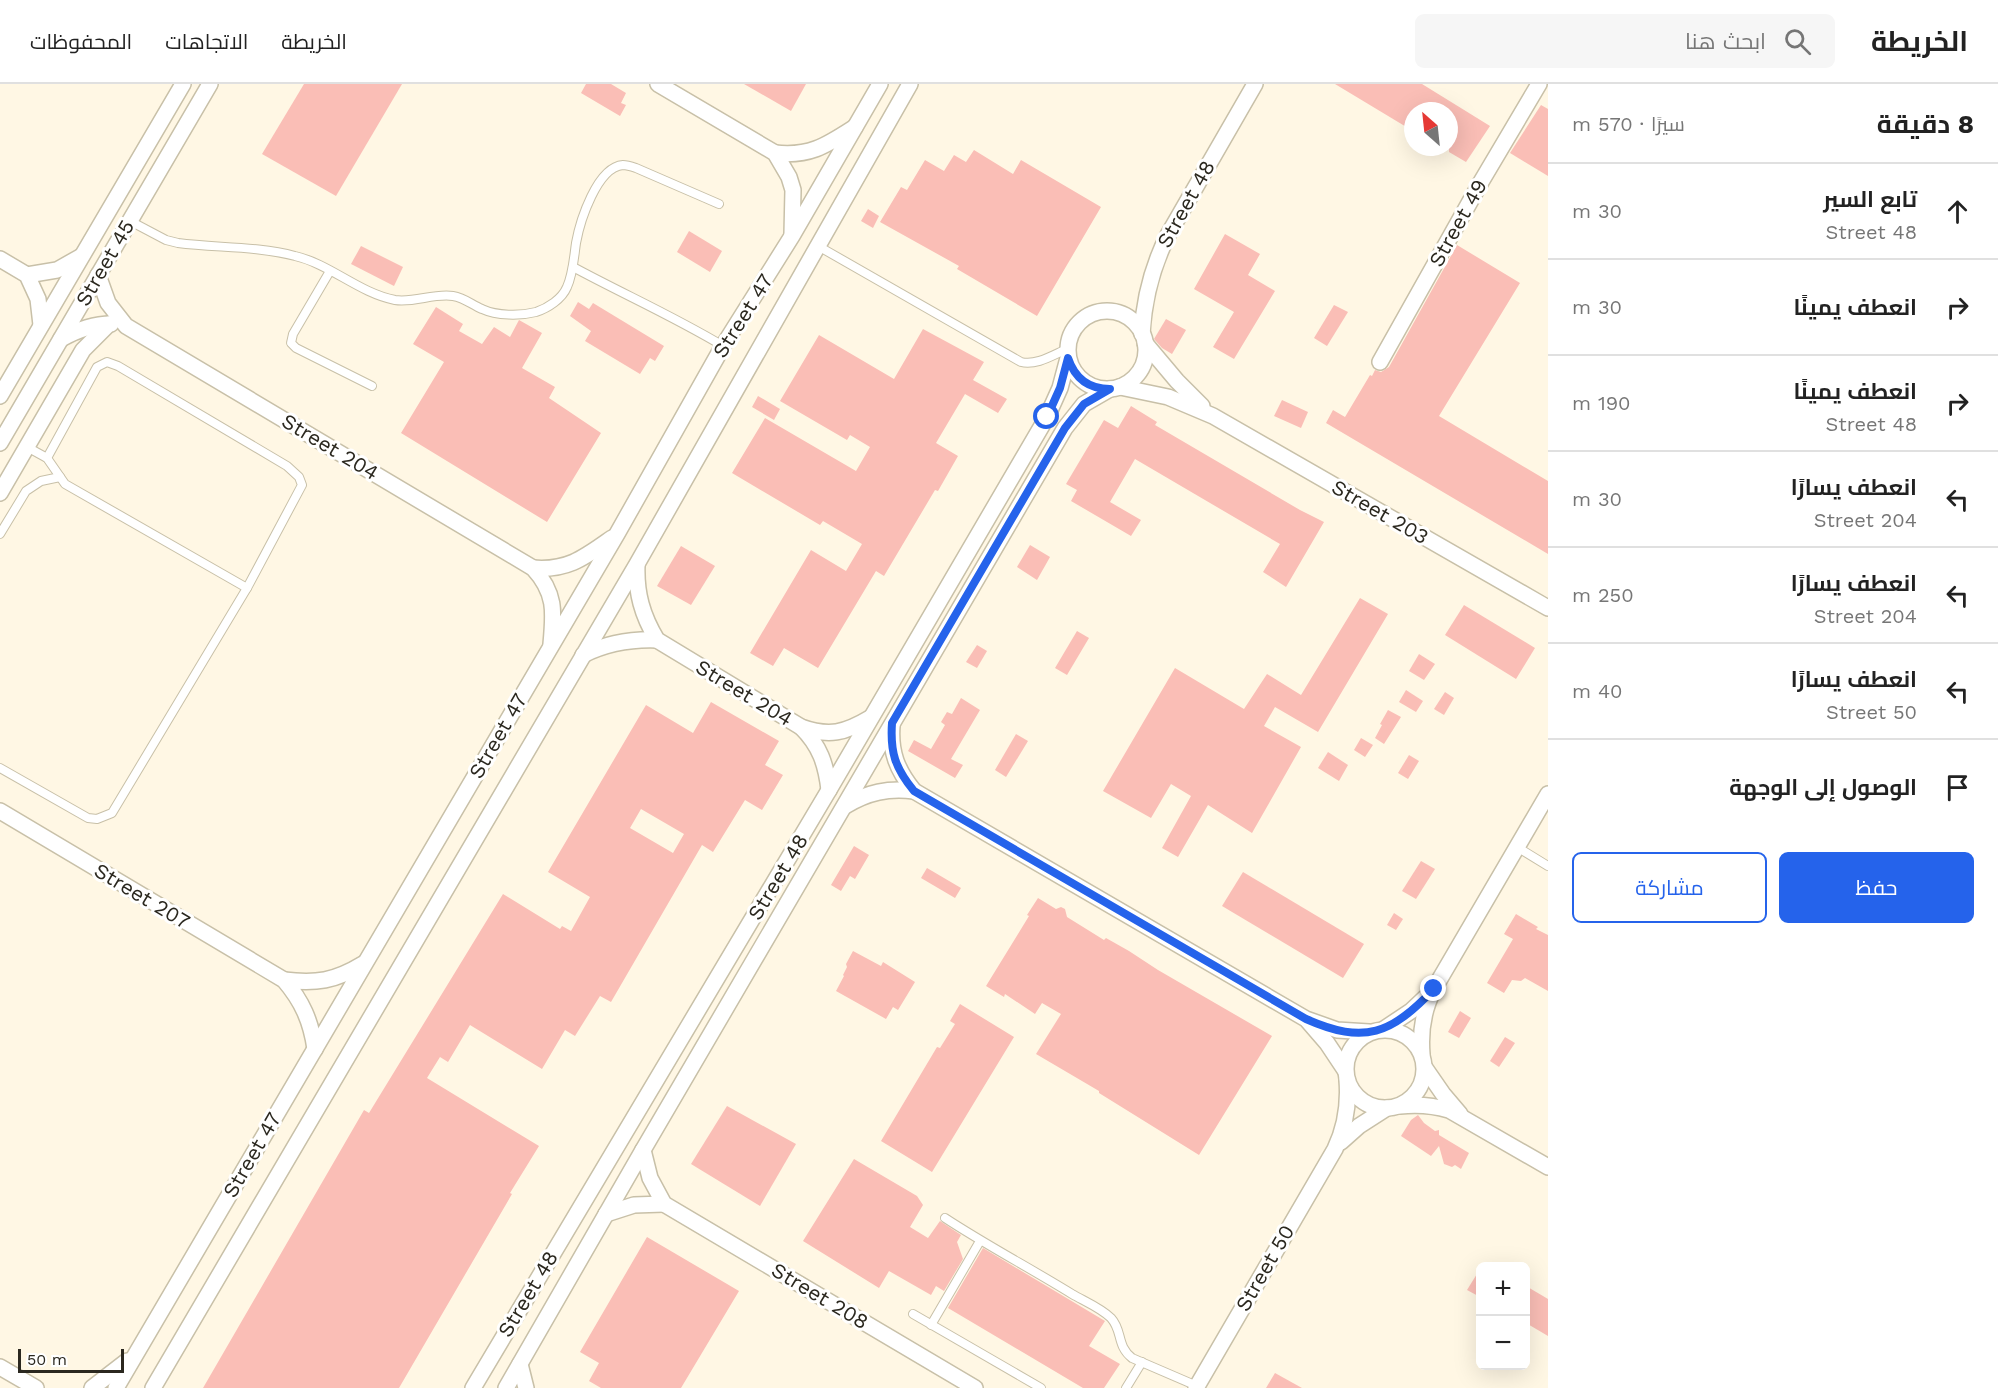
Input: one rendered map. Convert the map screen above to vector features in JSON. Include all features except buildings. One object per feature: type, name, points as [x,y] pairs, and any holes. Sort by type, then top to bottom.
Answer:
[{"type":"street","name":"Street 45","points":[[0,396],[183,84]]},
{"type":"street","name":"Street 45","points":[[0,443],[210,84]]},
{"type":"street","points":[[657,84],[775,153],[789,177],[793,190],[792,236]]},
{"type":"street","name":"Street 47","points":[[116,1388],[617,534],[723,346],[792,236],[880,84]]},
{"type":"street","name":"Street 47","points":[[153,1388],[637,564],[910,84]]},
{"type":"street","name":"Street 48","points":[[1144,338],[1146,296],[1156,258],[1255,84]]},
{"type":"street","name":"Street 49","points":[[1380,363],[1481,182],[1539,84]]},
{"type":"street","points":[[775,153],[803,153],[816,150],[858,124]]},
{"type":"street","points":[[0,259],[27,274],[57,270],[83,255]]},
{"type":"street","points":[[27,274],[38,299],[41,326]]},
{"type":"street","name":"Street 204","points":[[98,275],[108,303],[126,326],[533,568],[547,586],[551,597],[553,620],[550,648]]},
{"type":"street","points":[[1104,311],[1122,314],[1137,326],[1144,338],[1146,352],[1141,370],[1128,383],[1115,388],[1092,387],[1083,382],[1071,367],[1068,354],[1069,340],[1078,324],[1086,317],[1104,311]]},
{"type":"street","points":[[0,493],[82,350],[109,324]]},
{"type":"street","name":"Street 204","points":[[61,339],[92,326],[109,324],[126,326]]},
{"type":"street","name":"Street 203","points":[[1144,338],[1177,381],[1213,416]]},
{"type":"street","name":"Street 48","points":[[473,1388],[829,790],[1047,417],[1060,388],[1068,354]]},
{"type":"street","name":"Street 48","points":[[506,1388],[1065,428],[1084,404],[1115,388]]},
{"type":"street","name":"Street 203","points":[[1115,388],[1168,397],[1213,416],[1548,608]]},
{"type":"street","points":[[533,568],[548,569],[576,562],[617,534]]},
{"type":"street","points":[[637,564],[636,584],[639,604],[657,640]]},
{"type":"street","points":[[583,656],[596,648],[618,642],[641,639],[657,640]]},
{"type":"street","name":"Street 204","points":[[657,640],[801,727],[815,732],[837,732],[852,728],[872,716]]},
{"type":"street","points":[[892,723],[891,741],[894,760],[902,777],[914,791],[1306,1019],[1336,1030],[1396,1031],[1407,1036],[1415,1044],[1443,1094],[1464,1118]]},
{"type":"street","name":"Street 204","points":[[801,727],[819,748],[824,760],[829,790]]},
{"type":"street","points":[[843,807],[859,797],[877,791],[895,789],[914,791]]},
{"type":"street","points":[[1394,1107],[1410,1099],[1423,1080],[1422,1020],[1434,989],[1548,794]]},
{"type":"street","name":"Street 207","points":[[0,811],[284,980],[296,994],[306,1012],[315,1049]]},
{"type":"street","name":"Street 207","points":[[284,980],[305,983],[327,981],[347,974],[366,962]]},
{"type":"street","points":[[1346,1075],[1348,1054],[1356,1041],[1411,1011],[1434,989]]},
{"type":"street","points":[[1306,1019],[1327,1043],[1346,1075],[1352,1092],[1362,1101],[1374,1107],[1417,1104],[1449,1110],[1548,1167]]},
{"type":"street","name":"Street 50","points":[[1196,1387],[1343,1133],[1348,1097],[1346,1075]]},
{"type":"street","name":"Street 50","points":[[1335,1149],[1359,1126],[1394,1107]]},
{"type":"street","points":[[606,1215],[634,1205],[664,1204],[650,1178],[643,1150]]},
{"type":"street","name":"Street 208","points":[[664,1204],[975,1388]]},
{"type":"street","points":[[92,1388],[134,1356]]},
{"type":"street","name":"Street 48","points":[[520,1364],[526,1388]]},
{"type":"street","points":[[0,1367],[36,1388]]},
{"type":"lane","points":[[130,221],[166,240],[178,243],[258,248],[298,256],[381,296],[396,300],[454,296],[467,300],[483,310],[512,315],[535,312],[548,307],[560,298],[567,288],[581,224],[595,190],[609,171],[623,165],[636,168],[719,204]]},
{"type":"lane","points":[[818,246],[1021,362],[1036,362],[1068,354]]},
{"type":"lane","points":[[573,267],[690,326],[723,346]]},
{"type":"lane","points":[[330,271],[293,334],[291,343],[296,348],[372,386]]},
{"type":"lane","points":[[0,768],[88,818],[97,819],[112,813],[247,588],[302,485],[300,477],[287,466],[118,366],[107,362],[97,367],[47,458]]},
{"type":"lane","points":[[27,447],[47,458],[65,484],[247,588]]},
{"type":"lane","points":[[0,534],[26,491],[41,481],[60,477]]},
{"type":"lane","points":[[1517,847],[1548,866]]},
{"type":"lane","points":[[945,1218],[1110,1318],[1117,1329],[1123,1351],[1132,1358],[1196,1387]]},
{"type":"lane","points":[[931,1325],[980,1241]]},
{"type":"lane","points":[[913,1314],[1041,1388]]},
{"type":"lane","points":[[1126,1388],[1142,1362]]},
{"type":"route","points":[[1047,417],[1060,388],[1068,358],[1071,367],[1083,382],[1092,387],[1110,389],[1084,404],[1073,415],[892,723],[891,741],[894,760],[902,777],[914,791],[1321,1026],[1353,1032],[1384,1029],[1411,1011],[1434,989]]}]
